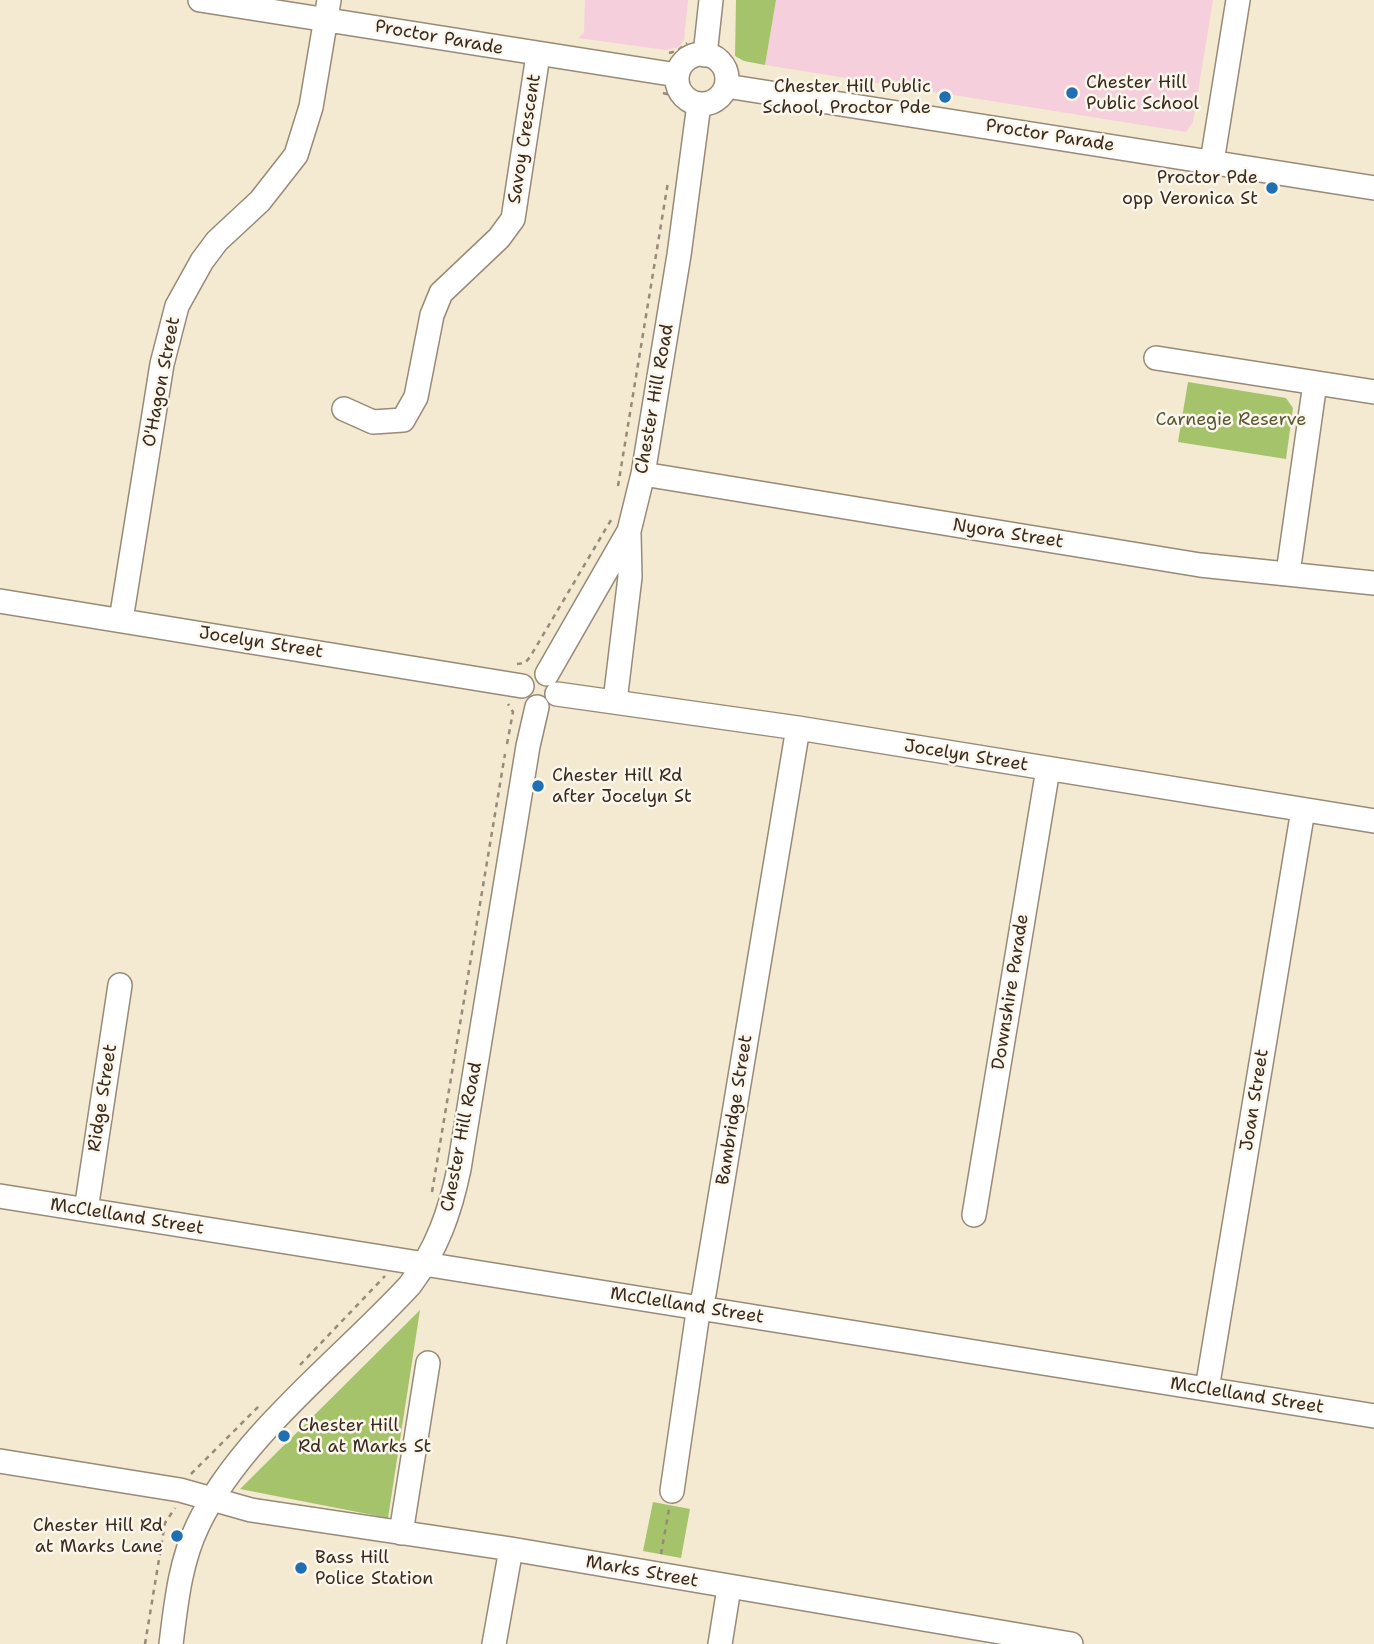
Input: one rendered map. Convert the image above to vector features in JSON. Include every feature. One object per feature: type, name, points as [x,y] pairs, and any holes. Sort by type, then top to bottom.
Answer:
[{"type":"street","name":"Proctor Parade","points":[[200,0],[327,10],[537,55],[677,75]]},
{"type":"street","points":[[705,55],[711,0]]},
{"type":"street","points":[[1212,162],[1238,0]]},
{"type":"street","name":"O'Hagon Street","points":[[121,620],[162,364],[177,306],[202,261],[217,241],[260,201],[296,155],[311,107],[327,10]]},
{"type":"street","name":"Savoy Crescent","points":[[344,409],[373,422],[402,420],[416,397],[432,315],[441,293],[499,238],[513,219],[537,55]]},
{"type":"street","points":[[705,55],[713,57],[725,69],[726,86],[718,98],[690,104],[691,101],[680,92],[677,75],[689,58],[705,55]]},
{"type":"street","name":"Proctor Parade","points":[[726,86],[1374,188]]},
{"type":"street","name":"Chester Hill Road","points":[[552,684],[629,531],[643,474],[681,242],[690,104]]},
{"type":"street","points":[[1156,358],[1374,392]]},
{"type":"street","points":[[1288,573],[1315,383]]},
{"type":"street","name":"Nyora Street","points":[[643,474],[1200,565],[1374,583]]},
{"type":"street","points":[[615,701],[630,578],[629,531]]},
{"type":"street","name":"Jocelyn Street","points":[[0,601],[519,675]]},
{"type":"street","points":[[531,674],[552,684],[548,705],[537,707],[525,700],[519,675],[531,674]]},
{"type":"street","name":"Jocelyn Street","points":[[552,684],[615,701],[1374,821]]},
{"type":"street","name":"Chester Hill Road","points":[[171,1644],[185,1560],[197,1525],[213,1497],[241,1458],[392,1304],[425,1264],[446,1221],[459,1168],[528,746],[537,707]]},
{"type":"street","name":"Bambridge Street","points":[[672,1491],[700,1308],[798,728]]},
{"type":"street","name":"Downshire Parade","points":[[974,1215],[1048,769]]},
{"type":"street","name":"Joan Street","points":[[1207,1390],[1303,810]]},
{"type":"street","name":"Ridge Street","points":[[86,1210],[120,985]]},
{"type":"street","name":"McClelland Street","points":[[0,1196],[1374,1416]]},
{"type":"street","points":[[401,1533],[428,1363]]},
{"type":"street","name":"Marks Street","points":[[0,1461],[213,1497],[251,1510],[511,1549],[1071,1644]]},
{"type":"street","points":[[494,1644],[511,1549]]},
{"type":"street","points":[[720,1644],[729,1588]]},
{"type":"path","points":[[663,94],[690,104]]},
{"type":"path","points":[[617,495],[669,172]]},
{"type":"path","points":[[519,675],[610,521],[615,508]]},
{"type":"path","points":[[431,1196],[513,712],[508,705]]},
{"type":"path","points":[[656,1575],[672,1491]]},
{"type":"path","points":[[145,1644],[165,1523],[180,1499]]},
{"type":"shaded area","points":[[585,0],[688,0],[684,40],[679,47],[666,50],[578,38],[584,33]]},
{"type":"shaded area","name":"Chester Hill Public School","points":[[776,0],[1213,0],[1193,122],[1186,132],[765,65]]},
{"type":"green space","points":[[736,0],[776,0],[765,65],[744,61],[735,56]]},
{"type":"green space","name":"Carnegie Reserve","points":[[1188,382],[1286,398],[1293,408],[1286,459],[1178,442]]},
{"type":"green space","points":[[420,1310],[388,1518],[240,1489]]},
{"type":"green space","points":[[653,1502],[690,1509],[681,1558],[643,1551]]},
{"type":"place","name":"Chester Hill Public School","points":[[1072,93]]},
{"type":"place","name":"Chester Hill Public School, Proctor Pde","points":[[945,97]]},
{"type":"place","name":"Proctor Pde opp Veronica St","points":[[1272,188]]},
{"type":"place","name":"Chester Hill Rd after Jocelyn St","points":[[538,786]]},
{"type":"place","name":"Chester Hill Rd at Marks St","points":[[284,1436]]},
{"type":"place","name":"Chester Hill Rd at Marks Lane","points":[[177,1536]]},
{"type":"place","name":"Bass Hill Police Station","points":[[301,1568]]}]
